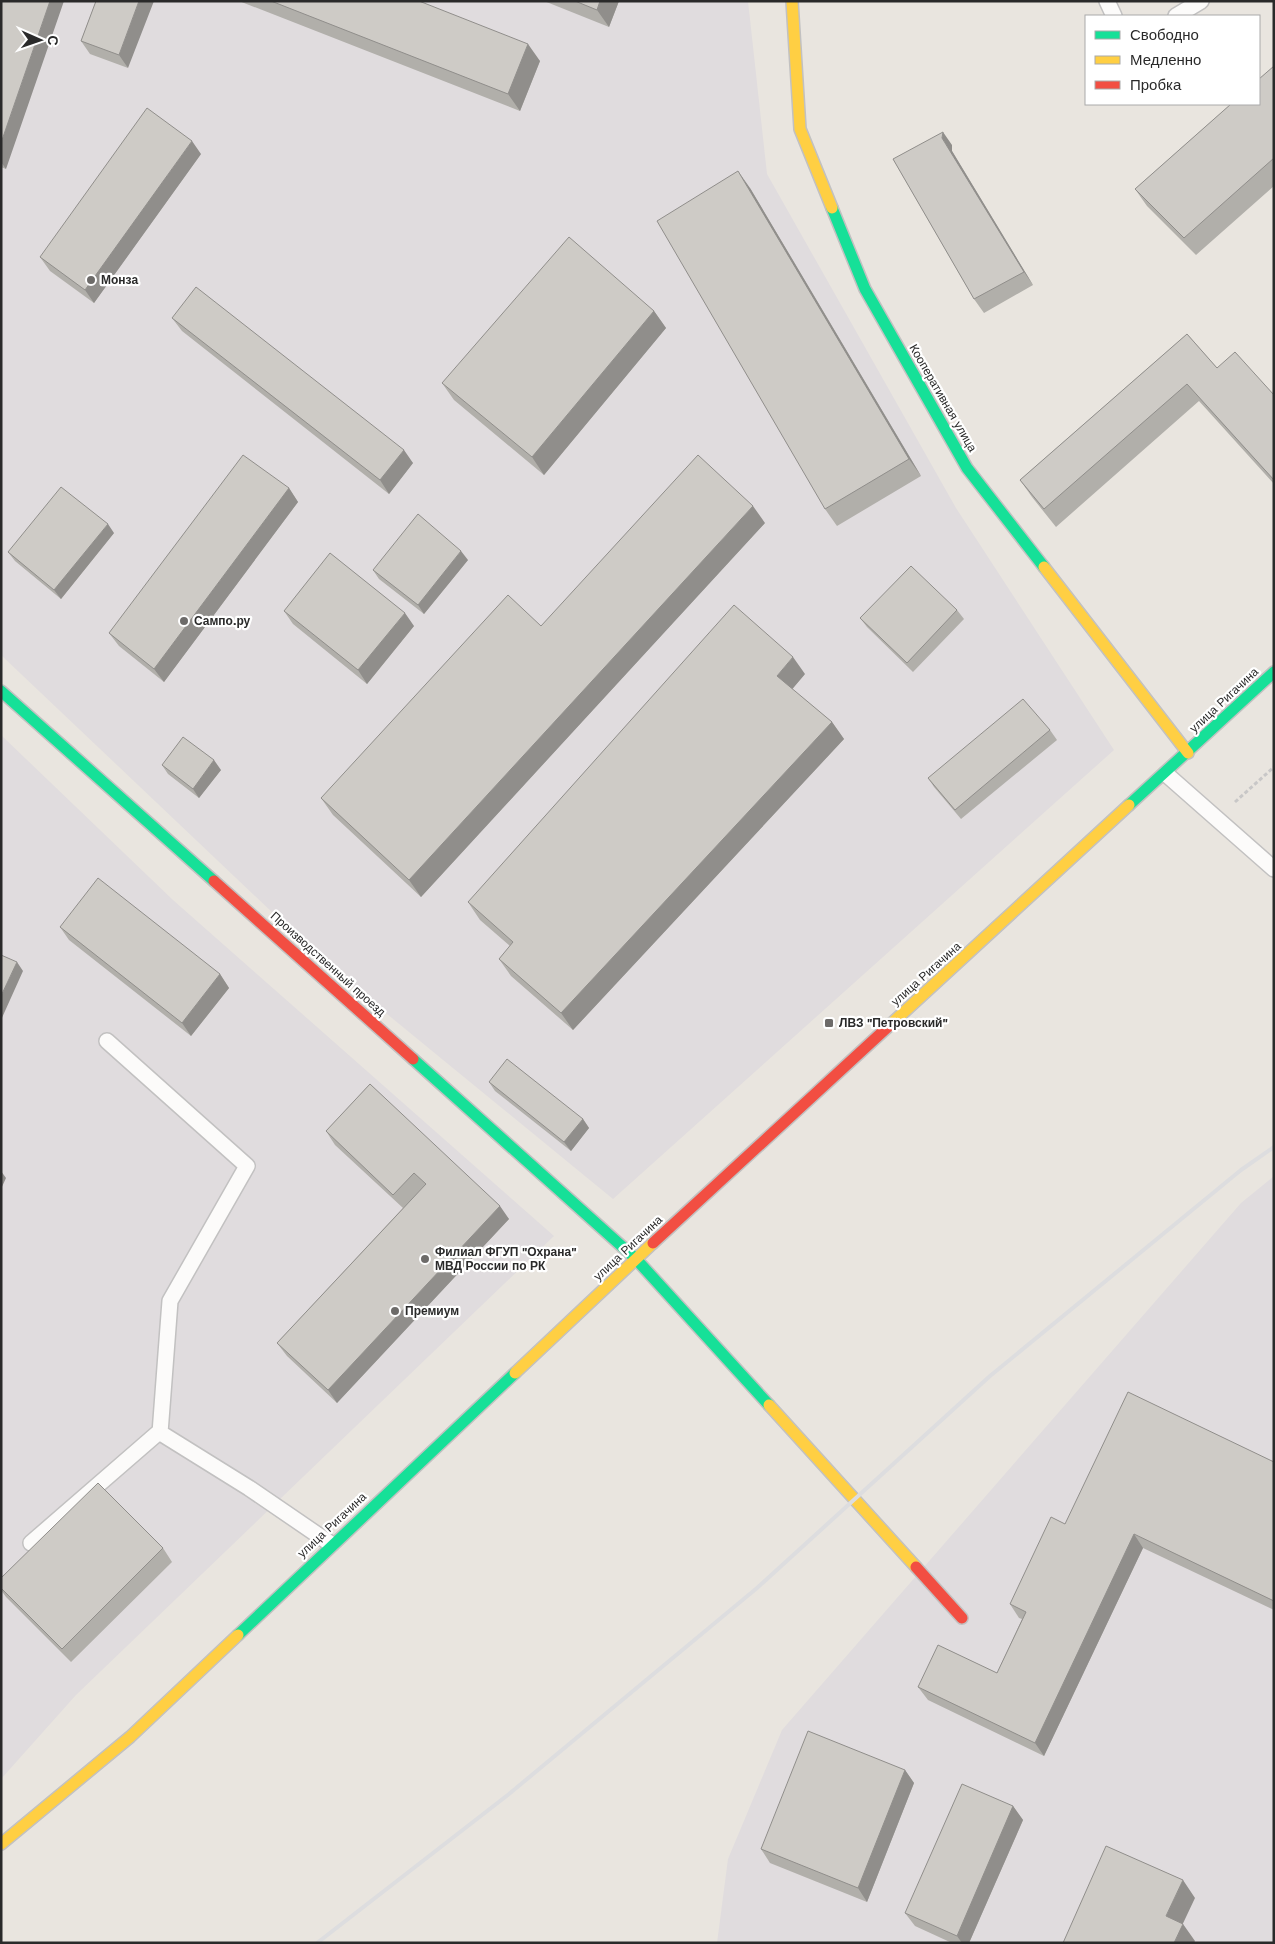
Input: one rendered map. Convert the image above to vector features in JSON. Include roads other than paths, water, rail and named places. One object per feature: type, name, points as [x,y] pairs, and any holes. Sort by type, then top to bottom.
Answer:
[{"type":"street","name":"Кооперативная улица","points":[[792,1],[800,129],[865,289],[967,468],[1188,753]]},
{"type":"street","name":"улица Ригачина","points":[[1,1844],[130,1737],[332,1544],[636,1259],[1166,774],[1274,672]]},
{"type":"street","name":"Производственный проезд","points":[[1,690],[636,1259],[962,1618]]},
{"type":"lane","points":[[1107,1],[1114,15]]},
{"type":"lane","points":[[1178,15],[1201,1]]},
{"type":"lane","points":[[1166,774],[1274,870]]},
{"type":"lane","points":[[31,1543],[160,1433],[170,1301],[247,1166],[107,1041]]},
{"type":"lane","points":[[160,1433],[249,1488],[332,1544]]},
{"type":"railway","points":[[317,1943],[509,1794],[757,1588],[990,1376],[1241,1170],[1274,1147]]},
{"type":"place","name":"Монза","points":[[91,280]]},
{"type":"place","name":"Сампо.ру","points":[[184,621]]},
{"type":"place","name":"ЛВЗ \"Петровский\"","points":[[829,1023]]},
{"type":"place","name":"Филиал ФГУП \"Охрана\" МВД России по РК","points":[[425,1259]]},
{"type":"place","name":"Премиум","points":[[395,1311]]}]
